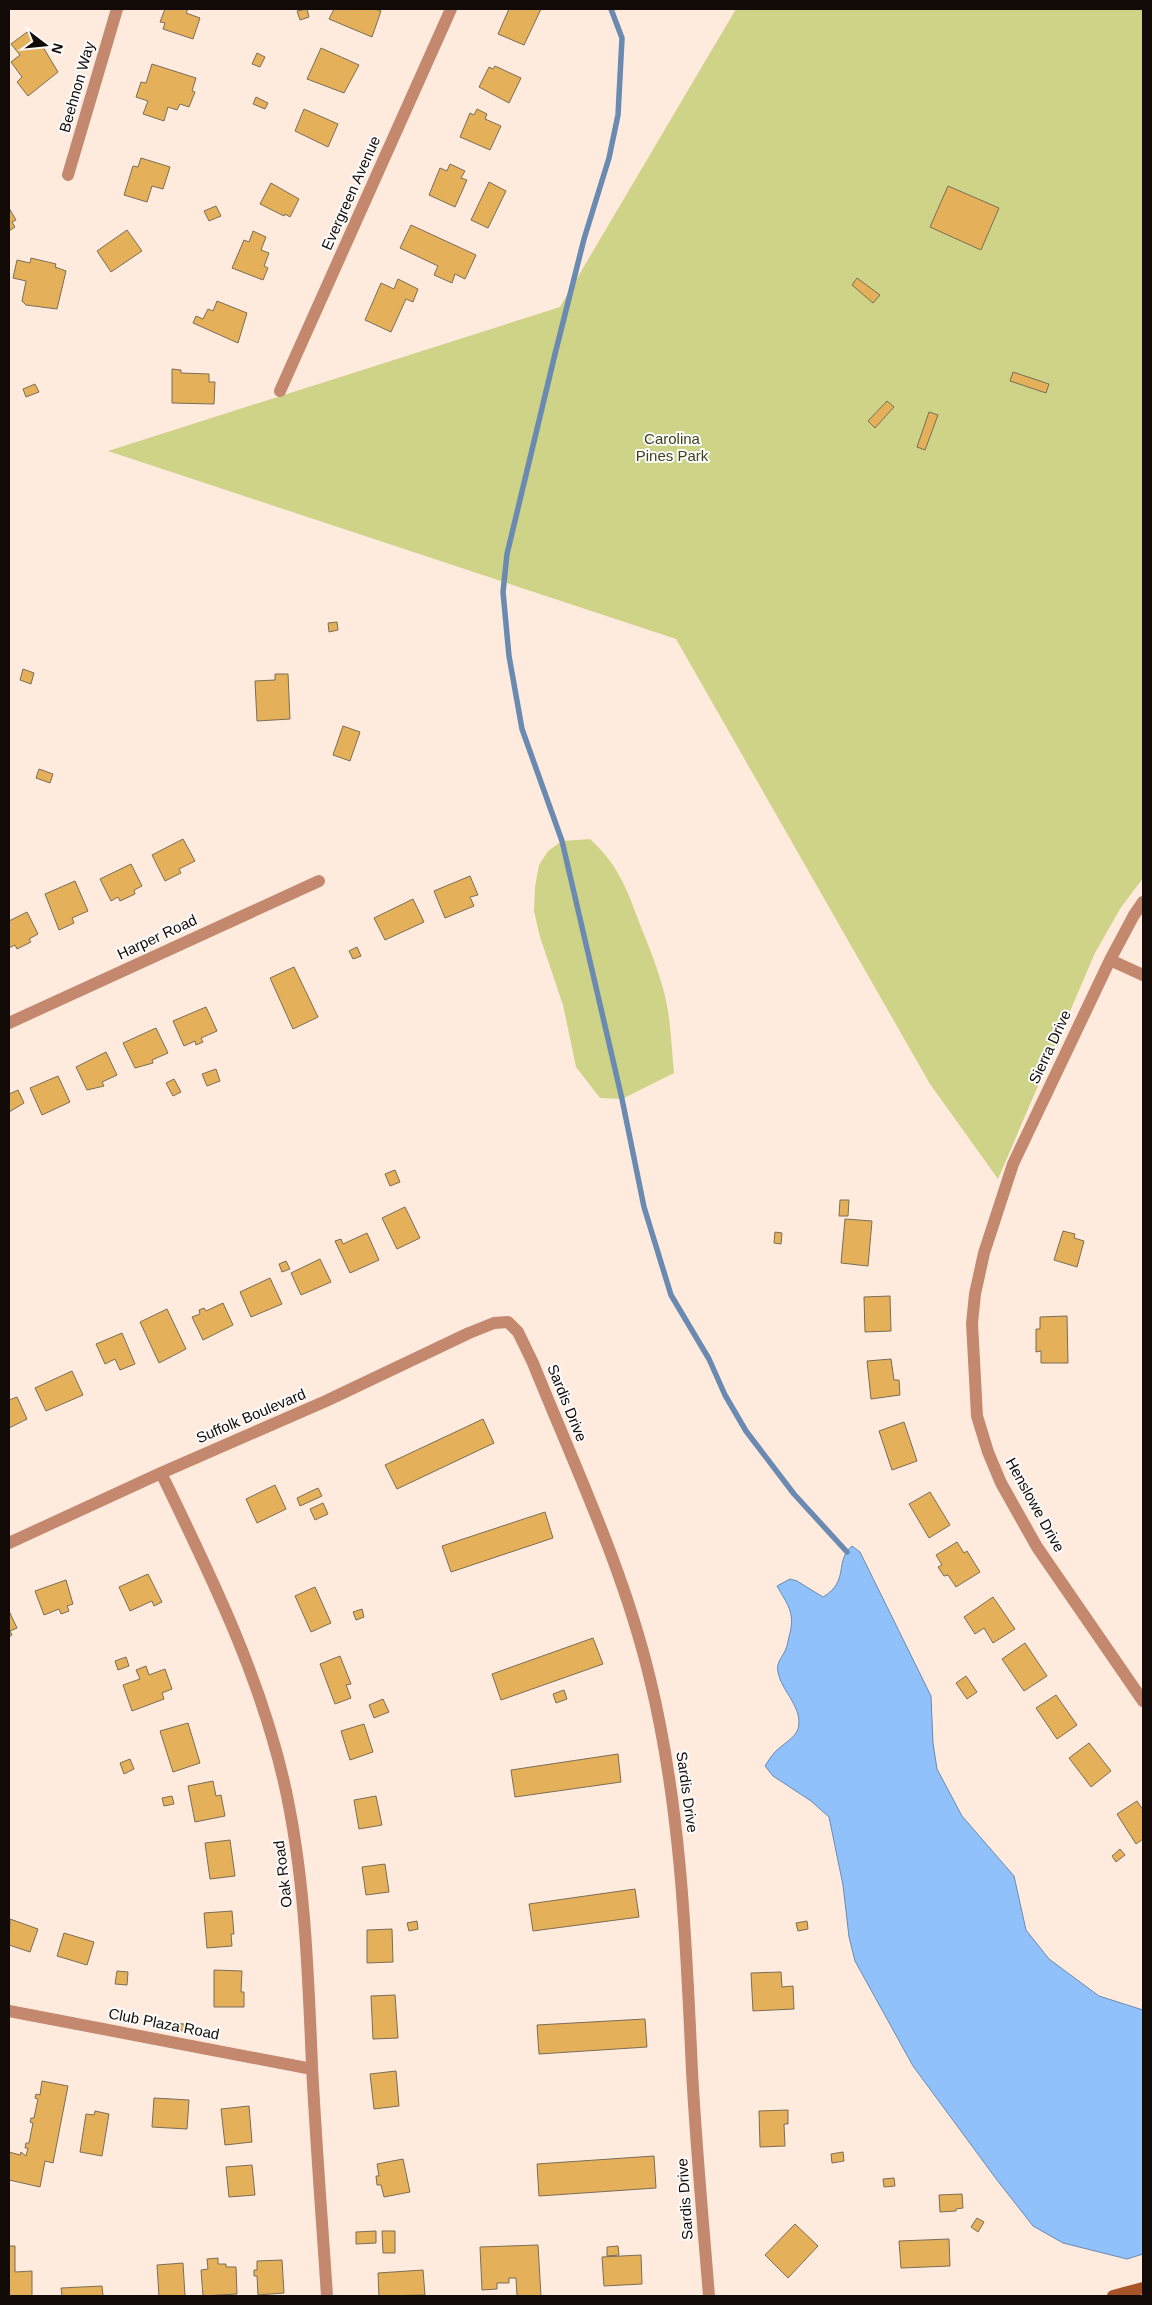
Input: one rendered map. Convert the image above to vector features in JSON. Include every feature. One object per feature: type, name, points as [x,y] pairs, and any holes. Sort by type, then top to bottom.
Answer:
[{"type":"street","name":"Beehnon Way","points":[[68,175],[117,9]]},
{"type":"street","name":"Evergreen Avenue","points":[[280,391],[451,9]]},
{"type":"street","name":"Harper Road","points":[[9,1023],[319,881]]},
{"type":"street","name":"Sierra Drive","points":[[996,1211],[1013,1164],[1110,960],[1134,914],[1143,902]]},
{"type":"street","points":[[1110,960],[1143,975]]},
{"type":"street","name":"Henslowe Drive","points":[[996,1211],[984,1253],[972,1323],[977,1416],[988,1452],[1001,1483],[1037,1547],[1143,1701]]},
{"type":"street","name":"Suffolk Boulevard","points":[[9,1543],[161,1473],[326,1402],[469,1333],[494,1323],[508,1322]]},
{"type":"street","name":"Sardis Drive","points":[[508,1322],[518,1332],[533,1363],[619,1577],[634,1620],[658,1716],[669,1772],[684,1914],[708,2296]]},
{"type":"street","name":"Oak Road","points":[[161,1473],[222,1599],[269,1726],[296,1840],[306,1936],[312,2068],[327,2296]]},
{"type":"street","name":"Club Plaza Road","points":[[9,2011],[312,2068]]},
{"type":"street","points":[[1113,2296],[1143,2288]]},
{"type":"green space","name":"Carolina Pines Park","points":[[736,9],[1143,9],[1143,878],[1120,909],[1095,953],[998,1179],[930,1084],[676,639],[108,451],[560,307]]},
{"type":"green space","points":[[590,839],[609,859],[627,890],[657,968],[669,1016],[674,1073],[622,1099],[600,1098],[576,1067],[563,1005],[540,937],[534,911],[535,887],[539,865],[548,851],[562,841]]},
{"type":"water","points":[[852,1546],[860,1552],[931,1696],[933,1743],[937,1769],[962,1816],[1014,1876],[1026,1930],[1049,1959],[1099,1996],[1143,2010],[1143,2254],[1127,2259],[1063,2243],[1033,2226],[997,2180],[913,2066],[855,1961],[849,1937],[843,1885],[829,1817],[811,1801],[773,1776],[765,1766],[776,1751],[794,1735],[798,1729],[799,1721],[795,1707],[783,1686],[778,1672],[778,1664],[787,1644],[791,1626],[791,1614],[777,1586],[790,1579],[797,1581],[823,1597],[836,1584],[844,1558]]},
{"type":"building","points":[[165,9],[188,9],[186,13],[200,18],[193,39],[163,29],[165,23],[160,22]]},
{"type":"building","points":[[307,9],[309,17],[300,20],[297,11]]},
{"type":"building","points":[[334,9],[375,9],[381,11],[372,37],[329,19]]},
{"type":"building","points":[[509,9],[541,9],[524,45],[498,34]]},
{"type":"building","points":[[27,32],[34,41],[40,37],[46,45],[43,47],[58,72],[28,96],[17,82],[22,77],[11,62],[20,55],[11,44]]},
{"type":"building","points":[[321,48],[359,65],[344,93],[307,79]]},
{"type":"building","points":[[257,53],[265,57],[260,67],[252,64]]},
{"type":"building","points":[[152,64],[196,78],[192,91],[195,92],[189,107],[180,104],[177,110],[168,107],[164,121],[143,114],[148,101],[136,97],[141,82],[146,83]]},
{"type":"building","points":[[495,66],[521,78],[509,103],[479,87],[489,67],[493,69]]},
{"type":"building","points":[[256,97],[268,103],[265,109],[253,104]]},
{"type":"building","points":[[304,109],[338,124],[328,147],[295,131]]},
{"type":"building","points":[[477,109],[487,114],[485,119],[501,126],[490,150],[460,137],[470,113],[474,115]]},
{"type":"building","points":[[141,158],[170,167],[163,189],[152,186],[147,202],[124,195],[133,166],[138,167]]},
{"type":"building","points":[[450,164],[465,171],[461,178],[467,180],[455,207],[429,195],[440,168],[447,171]]},
{"type":"building","points":[[489,182],[506,191],[488,228],[471,220]]},
{"type":"building","points":[[271,183],[299,199],[290,217],[260,204]]},
{"type":"building","points":[[948,186],[999,208],[981,250],[930,227]]},
{"type":"building","points":[[216,206],[221,216],[209,221],[204,211]]},
{"type":"building","points":[[9,208],[16,220],[12,222],[15,227],[9,231]]},
{"type":"building","points":[[411,225],[476,255],[465,279],[455,274],[452,283],[434,275],[438,266],[400,248]]},
{"type":"building","points":[[127,230],[142,251],[111,272],[97,251]]},
{"type":"building","points":[[253,231],[266,237],[261,250],[269,253],[264,266],[268,268],[263,280],[232,268],[244,240],[249,242]]},
{"type":"building","points":[[31,258],[56,264],[55,267],[66,271],[57,309],[26,305],[22,301],[26,281],[13,278],[17,260],[30,263]]},
{"type":"building","points":[[857,278],[880,295],[873,303],[852,285]]},
{"type":"building","points":[[398,279],[418,289],[413,302],[406,299],[391,332],[365,320],[381,283],[394,289]]},
{"type":"building","points":[[217,301],[247,313],[238,343],[193,323],[196,316],[203,319],[208,309],[213,311]]},
{"type":"building","points":[[172,369],[181,370],[181,373],[209,374],[209,382],[215,382],[214,404],[172,403]]},
{"type":"building","points":[[1013,372],[1049,384],[1046,393],[1010,381]]},
{"type":"building","points":[[35,384],[39,392],[26,397],[23,389]]},
{"type":"building","points":[[887,401],[894,407],[875,428],[868,421]]},
{"type":"building","points":[[929,412],[938,415],[925,450],[917,447]]},
{"type":"building","points":[[337,622],[338,630],[329,632],[328,623]]},
{"type":"building","points":[[23,669],[34,673],[31,684],[20,680]]},
{"type":"building","points":[[275,674],[288,674],[290,719],[257,721],[255,681],[275,680]]},
{"type":"building","points":[[343,726],[360,732],[350,761],[333,755]]},
{"type":"building","points":[[39,769],[53,774],[50,783],[36,778]]},
{"type":"building","points":[[183,839],[195,861],[179,869],[181,873],[165,881],[152,855]]},
{"type":"building","points":[[131,864],[142,886],[134,890],[135,894],[120,901],[118,897],[111,901],[100,879]]},
{"type":"building","points":[[470,876],[478,895],[470,897],[474,906],[445,918],[434,891]]},
{"type":"building","points":[[75,881],[88,911],[72,918],[74,923],[59,930],[45,894]]},
{"type":"building","points":[[413,899],[424,922],[385,940],[374,918]]},
{"type":"building","points":[[27,912],[38,934],[29,939],[31,942],[17,949],[15,945],[9,948],[9,921]]},
{"type":"building","points":[[357,947],[361,956],[353,959],[349,951]]},
{"type":"building","points":[[294,967],[318,1017],[293,1029],[270,978]]},
{"type":"building","points":[[206,1007],[217,1031],[201,1038],[203,1042],[196,1045],[195,1041],[184,1046],[173,1021]]},
{"type":"building","points":[[156,1028],[168,1053],[152,1060],[153,1063],[135,1068],[123,1043]]},
{"type":"building","points":[[106,1052],[117,1075],[102,1082],[104,1086],[87,1090],[76,1067]]},
{"type":"building","points":[[216,1069],[220,1081],[207,1086],[202,1074]]},
{"type":"building","points":[[58,1076],[70,1102],[42,1115],[30,1088]]},
{"type":"building","points":[[174,1079],[181,1092],[173,1096],[166,1083]]},
{"type":"building","points":[[18,1090],[24,1103],[9,1112],[9,1094]]},
{"type":"building","points":[[395,1170],[400,1182],[390,1186],[385,1174]]},
{"type":"building","points":[[840,1200],[849,1200],[848,1216],[839,1216]]},
{"type":"building","points":[[405,1207],[420,1238],[397,1249],[382,1218]]},
{"type":"building","points":[[845,1219],[872,1221],[868,1266],[841,1263]]},
{"type":"building","points":[[1063,1231],[1075,1234],[1074,1238],[1084,1241],[1077,1267],[1054,1260]]},
{"type":"building","points":[[775,1232],[782,1233],[781,1244],[774,1243]]},
{"type":"building","points":[[367,1233],[379,1260],[350,1273],[335,1241],[341,1239],[343,1244]]},
{"type":"building","points":[[320,1259],[331,1282],[301,1295],[291,1273]]},
{"type":"building","points":[[286,1261],[290,1269],[282,1272],[279,1264]]},
{"type":"building","points":[[270,1278],[282,1304],[251,1317],[240,1292]]},
{"type":"building","points":[[890,1296],[891,1331],[865,1332],[864,1297]]},
{"type":"building","points":[[223,1303],[233,1325],[203,1340],[192,1317],[200,1314],[199,1310],[204,1308],[206,1311]]},
{"type":"building","points":[[167,1309],[186,1349],[159,1363],[140,1322]]},
{"type":"building","points":[[1067,1316],[1068,1363],[1041,1363],[1041,1351],[1036,1352],[1036,1329],[1040,1329],[1040,1317]]},
{"type":"building","points":[[122,1333],[135,1364],[120,1370],[115,1359],[105,1364],[96,1344]]},
{"type":"building","points":[[891,1359],[894,1380],[899,1380],[900,1395],[871,1399],[867,1361]]},
{"type":"building","points":[[72,1371],[83,1395],[46,1411],[35,1388]]},
{"type":"building","points":[[17,1397],[27,1419],[9,1428],[9,1400]]},
{"type":"building","points":[[483,1419],[494,1443],[397,1489],[385,1465]]},
{"type":"building","points":[[904,1422],[917,1461],[892,1470],[879,1431]]},
{"type":"building","points":[[275,1485],[286,1509],[257,1523],[246,1499]]},
{"type":"building","points":[[318,1488],[322,1496],[300,1506],[297,1498]]},
{"type":"building","points":[[930,1492],[950,1525],[929,1538],[909,1504]]},
{"type":"building","points":[[323,1503],[328,1514],[315,1520],[310,1509]]},
{"type":"building","points":[[545,1512],[553,1538],[451,1572],[442,1546]]},
{"type":"building","points":[[957,1542],[964,1553],[967,1551],[980,1572],[956,1587],[948,1575],[944,1576],[938,1567],[942,1565],[936,1555]]},
{"type":"building","points":[[148,1574],[162,1602],[154,1606],[152,1601],[130,1611],[119,1587]]},
{"type":"building","points":[[66,1580],[73,1604],[67,1606],[69,1611],[61,1614],[59,1609],[44,1615],[35,1591]]},
{"type":"building","points":[[315,1587],[331,1623],[311,1632],[295,1596]]},
{"type":"building","points":[[993,1597],[1015,1629],[993,1643],[984,1628],[975,1634],[964,1617]]},
{"type":"building","points":[[362,1609],[364,1617],[356,1620],[353,1612]]},
{"type":"building","points":[[9,1611],[17,1628],[10,1631],[12,1635],[9,1637]]},
{"type":"building","points":[[593,1638],[603,1664],[501,1700],[492,1674]]},
{"type":"building","points":[[1025,1643],[1047,1676],[1024,1691],[1002,1659]]},
{"type":"building","points":[[340,1656],[351,1684],[346,1685],[351,1698],[335,1704],[320,1664]]},
{"type":"building","points":[[126,1657],[129,1666],[118,1670],[115,1661]]},
{"type":"building","points":[[146,1666],[149,1675],[165,1669],[172,1689],[162,1693],[164,1699],[132,1711],[123,1685],[140,1679],[136,1670]]},
{"type":"building","points":[[966,1676],[977,1692],[967,1699],[956,1683]]},
{"type":"building","points":[[564,1690],[567,1699],[556,1703],[553,1694]]},
{"type":"building","points":[[1056,1695],[1077,1725],[1057,1739],[1036,1708]]},
{"type":"building","points":[[383,1699],[389,1712],[374,1718],[369,1705]]},
{"type":"building","points":[[188,1723],[200,1763],[173,1772],[160,1731]]},
{"type":"building","points":[[364,1724],[373,1752],[350,1760],[341,1731]]},
{"type":"building","points":[[1089,1743],[1111,1771],[1091,1787],[1069,1758]]},
{"type":"building","points":[[618,1754],[621,1782],[515,1797],[511,1770]]},
{"type":"building","points":[[130,1759],[134,1769],[124,1774],[120,1763]]},
{"type":"building","points":[[213,1781],[216,1796],[221,1795],[225,1816],[195,1822],[188,1786]]},
{"type":"building","points":[[172,1796],[174,1804],[164,1806],[162,1798]]},
{"type":"building","points":[[376,1796],[382,1825],[359,1829],[354,1800]]},
{"type":"building","points":[[1137,1801],[1143,1810],[1143,1839],[1136,1844],[1117,1814]]},
{"type":"building","points":[[230,1840],[235,1876],[210,1879],[205,1843]]},
{"type":"building","points":[[1120,1849],[1125,1855],[1116,1862],[1112,1856]]},
{"type":"building","points":[[385,1864],[389,1892],[366,1895],[362,1867]]},
{"type":"building","points":[[635,1889],[639,1917],[533,1931],[529,1904]]},
{"type":"building","points":[[232,1911],[234,1934],[231,1934],[232,1946],[207,1948],[204,1913]]},
{"type":"building","points":[[10,1919],[38,1929],[30,1952],[9,1945]]},
{"type":"building","points":[[417,1921],[418,1929],[409,1931],[407,1923]]},
{"type":"building","points":[[807,1921],[808,1929],[798,1931],[796,1923]]},
{"type":"building","points":[[392,1929],[393,1962],[367,1963],[367,1930]]},
{"type":"building","points":[[64,1933],[94,1942],[87,1965],[57,1956]]},
{"type":"building","points":[[214,1970],[242,1971],[241,1992],[244,1992],[244,2007],[214,2007]]},
{"type":"building","points":[[117,1971],[128,1972],[127,1985],[115,1984]]},
{"type":"building","points":[[781,1972],[782,1987],[793,1986],[794,2009],[753,2011],[751,1973]]},
{"type":"building","points":[[395,1995],[398,2038],[373,2039],[371,1996]]},
{"type":"building","points":[[645,2019],[647,2047],[539,2054],[537,2025]]},
{"type":"building","points":[[167,2023],[184,2024],[183,2031],[167,2029]]},
{"type":"building","points":[[396,2071],[399,2106],[374,2109],[370,2074]]},
{"type":"building","points":[[42,2081],[68,2086],[53,2163],[45,2161],[40,2187],[9,2180],[9,2152],[20,2155],[21,2152],[26,2156],[28,2148],[25,2148],[26,2143],[29,2143],[33,2123],[30,2122],[31,2118],[34,2118],[38,2099],[35,2098],[36,2094],[40,2095]]},
{"type":"building","points":[[154,2098],[189,2100],[187,2129],[152,2127]]},
{"type":"building","points":[[249,2106],[252,2142],[225,2145],[221,2109]]},
{"type":"building","points":[[788,2110],[788,2124],[784,2124],[785,2146],[760,2147],[759,2111]]},
{"type":"building","points":[[95,2111],[109,2114],[102,2156],[80,2152],[86,2114],[94,2115]]},
{"type":"building","points":[[843,2152],[844,2161],[832,2163],[831,2154]]},
{"type":"building","points":[[654,2156],[656,2188],[539,2196],[537,2164]]},
{"type":"building","points":[[403,2159],[410,2192],[384,2197],[381,2185],[377,2185],[376,2176],[379,2176],[377,2164]]},
{"type":"building","points":[[252,2165],[255,2195],[229,2197],[226,2167]]},
{"type":"building","points":[[894,2178],[895,2186],[884,2187],[883,2179]]},
{"type":"building","points":[[962,2194],[963,2208],[956,2209],[956,2211],[940,2212],[939,2195]]},
{"type":"building","points":[[977,2218],[984,2222],[978,2232],[971,2227]]},
{"type":"building","points":[[795,2224],[818,2246],[788,2278],[765,2255]]},
{"type":"building","points":[[376,2231],[376,2243],[356,2244],[356,2232]]},
{"type":"building","points":[[382,2231],[395,2231],[395,2253],[383,2253]]},
{"type":"building","points":[[949,2239],[950,2266],[901,2268],[899,2241]]},
{"type":"building","points":[[538,2245],[541,2296],[517,2296],[516,2278],[509,2278],[509,2283],[497,2283],[497,2289],[482,2290],[480,2247]]},
{"type":"building","points":[[9,2246],[15,2246],[15,2272],[32,2271],[32,2296],[9,2296]]},
{"type":"building","points":[[618,2246],[619,2255],[607,2256],[607,2247]]},
{"type":"building","points":[[641,2255],[642,2284],[604,2286],[602,2257]]},
{"type":"building","points":[[218,2258],[218,2264],[226,2264],[226,2267],[236,2267],[237,2294],[203,2296],[201,2270],[208,2269],[207,2259]]},
{"type":"building","points":[[282,2260],[284,2293],[258,2295],[257,2276],[254,2276],[254,2270],[257,2270],[257,2261]]},
{"type":"building","points":[[183,2263],[185,2296],[159,2296],[157,2265]]},
{"type":"building","points":[[423,2270],[425,2295],[379,2296],[378,2273]]},
{"type":"building","points":[[102,2286],[103,2296],[62,2296],[61,2288]]},
{"type":"waterway","points":[[611,9],[622,38],[618,115],[609,158],[584,239],[507,554],[503,592],[509,656],[522,729],[562,841],[622,1099],[644,1207],[671,1295],[709,1359],[725,1395],[746,1431],[794,1494],[847,1552]]}]
